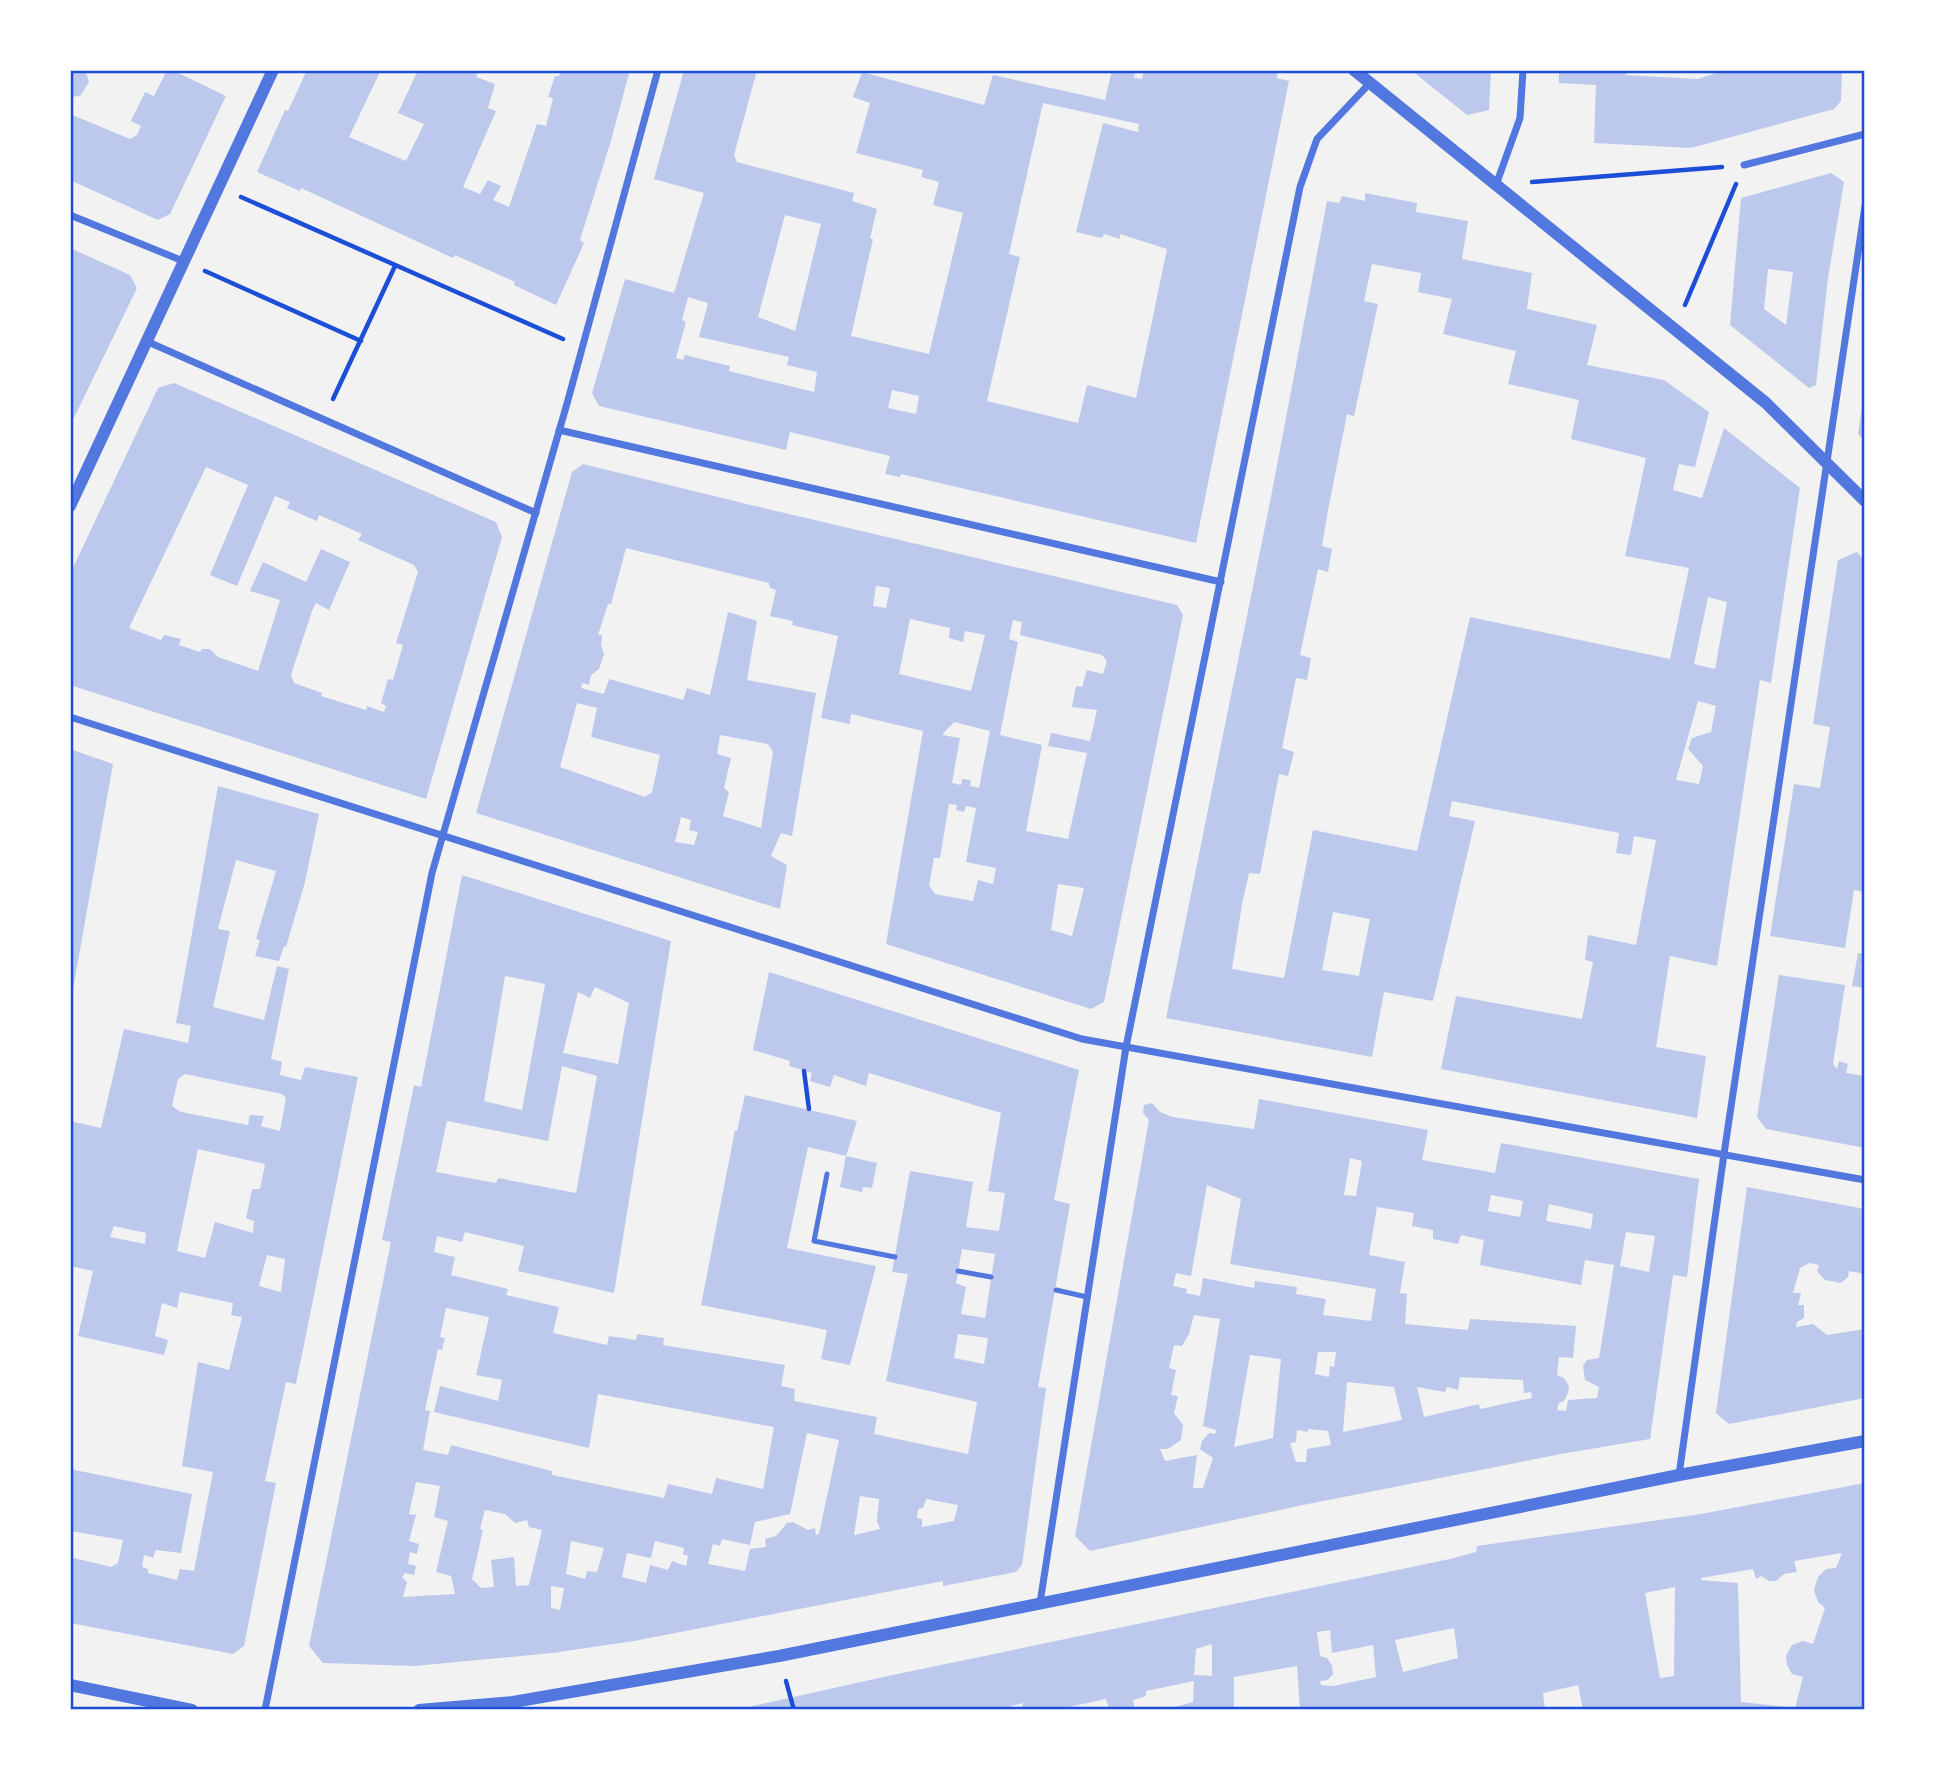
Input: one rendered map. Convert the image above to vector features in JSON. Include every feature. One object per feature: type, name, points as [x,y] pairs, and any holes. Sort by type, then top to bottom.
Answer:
[{"type":"street","points":[[70,506],[272,70]]},
{"type":"street","points":[[265,1710],[429,887],[658,70]]},
{"type":"street","points":[[1354,70],[1766,403],[1865,501]]},
{"type":"street","points":[[1496,185],[1520,118],[1522,70]]},
{"type":"street","points":[[1040,1604],[1126,1046],[1300,187],[1317,139],[1369,83]]},
{"type":"street","points":[[1744,165],[1865,134]]},
{"type":"street","points":[[1679,1475],[1865,206]]},
{"type":"street","points":[[70,215],[183,261]]},
{"type":"street","points":[[146,341],[536,513]]},
{"type":"street","points":[[559,430],[1221,582]]},
{"type":"street","points":[[70,717],[1082,1039],[1865,1180]]},
{"type":"street","points":[[419,1710],[526,1700],[779,1656],[1679,1475],[1865,1441]]},
{"type":"street","points":[[70,1685],[192,1710]]},
{"type":"lane","points":[[827,1174],[814,1241],[895,1257]]},
{"type":"lane","points":[[958,1271],[991,1277]]},
{"type":"lane","points":[[1056,1290],[1087,1297]]},
{"type":"path","points":[[1496,185],[1744,165],[1675,330]]},
{"type":"path","points":[[218,187],[582,347]]},
{"type":"path","points":[[183,261],[360,341]]},
{"type":"path","points":[[324,419],[395,267]]},
{"type":"path","points":[[804,1070],[809,1109]]},
{"type":"building","points":[[70,70],[82,70],[87,75],[89,82],[80,96],[70,97]]},
{"type":"building","points":[[167,70],[226,96],[170,214],[158,220],[70,180],[70,114],[130,139],[137,135],[141,126],[131,121],[145,92],[154,96]]},
{"type":"building","points":[[307,70],[381,70],[349,137],[406,161],[424,124],[398,113],[418,70],[479,70],[476,77],[495,84],[488,108],[496,111],[463,187],[480,194],[488,180],[501,186],[493,200],[509,207],[537,124],[546,126],[553,98],[548,97],[555,76],[559,76],[561,70],[630,70],[580,240],[584,243],[556,305],[514,285],[515,282],[455,255],[453,258],[301,188],[300,191],[257,172],[285,110],[288,111]]},
{"type":"building","points":[[684,70],[757,70],[734,155],[737,162],[854,193],[852,201],[877,209],[851,336],[929,354],[963,213],[933,205],[939,182],[921,177],[923,170],[856,153],[870,103],[853,97],[862,72],[984,105],[993,75],[1105,100],[1112,70],[1135,70],[1134,78],[1142,79],[1144,70],[1278,70],[1277,78],[1289,81],[1196,543],[901,474],[900,477],[885,474],[890,456],[790,432],[786,450],[599,406],[592,393],[625,279],[674,293],[704,193],[654,179]],"holes":[[[1043,103],[1139,124],[1138,132],[1103,123],[1076,232],[1102,238],[1104,234],[1120,239],[1120,234],[1167,249],[1136,398],[1087,385],[1078,423],[987,401],[1020,257],[1009,254]],[[785,215],[821,224],[795,331],[758,317]],[[688,297],[708,303],[699,337],[789,357],[787,365],[817,372],[814,392],[729,371],[730,366],[685,355],[683,360],[676,358],[686,322],[682,320]],[[892,390],[919,396],[916,414],[888,408]]]},
{"type":"building","points":[[1411,70],[1491,70],[1489,110],[1467,115]]},
{"type":"building","points":[[1559,70],[1626,70],[1626,75],[1698,79],[1725,70],[1842,70],[1841,101],[1834,109],[1691,148],[1594,143],[1596,85],[1559,83]]},
{"type":"building","points":[[1831,173],[1844,182],[1828,278],[1816,385],[1809,388],[1730,325],[1741,198]],"holes":[[[1768,269],[1793,272],[1786,325],[1764,309]]]},
{"type":"building","points":[[1365,193],[1417,203],[1416,212],[1468,221],[1462,259],[1532,273],[1527,309],[1597,325],[1587,365],[1664,380],[1709,412],[1695,467],[1679,464],[1673,490],[1702,498],[1724,428],[1800,488],[1771,683],[1760,680],[1717,966],[1670,956],[1656,1047],[1706,1056],[1697,1118],[1441,1069],[1456,996],[1582,1019],[1593,962],[1585,960],[1588,935],[1636,945],[1656,840],[1634,836],[1631,855],[1616,853],[1619,833],[1452,801],[1449,816],[1475,821],[1433,1001],[1384,992],[1372,1057],[1166,1018],[1271,497],[1327,201],[1339,203],[1342,196],[1365,201]],"holes":[[[1372,264],[1421,273],[1418,292],[1452,299],[1443,334],[1516,351],[1508,384],[1579,400],[1571,439],[1646,458],[1625,556],[1689,568],[1670,659],[1470,617],[1417,851],[1313,830],[1284,978],[1232,969],[1249,873],[1260,874],[1279,774],[1288,776],[1294,752],[1282,748],[1296,678],[1307,680],[1311,658],[1300,655],[1318,569],[1328,572],[1332,549],[1322,546],[1328,510],[1347,414],[1354,416],[1378,304],[1364,301]],[[1708,597],[1727,602],[1715,669],[1694,664]],[[1698,701],[1716,706],[1711,732],[1692,738],[1688,749],[1703,766],[1699,784],[1676,780]],[[1333,912],[1370,919],[1359,976],[1322,970]]]},
{"type":"building","points":[[70,248],[130,275],[137,288],[70,426]]},
{"type":"building","points":[[174,383],[496,522],[502,537],[426,799],[70,685],[70,574],[158,388]],"holes":[[[206,467],[248,485],[210,575],[237,586],[275,496],[290,502],[287,508],[317,521],[319,515],[362,534],[358,540],[414,565],[418,572],[396,643],[403,645],[393,680],[388,679],[381,703],[386,706],[384,712],[367,706],[366,710],[321,696],[322,693],[294,683],[291,675],[312,611],[316,603],[329,610],[350,562],[321,549],[306,582],[263,562],[250,591],[280,600],[258,671],[218,657],[210,649],[202,649],[200,652],[179,645],[181,639],[164,635],[161,640],[129,628]]]},
{"type":"building","points":[[1865,401],[1865,441],[1858,434]]},
{"type":"building","points":[[583,464],[1177,605],[1183,615],[1104,1002],[1091,1009],[886,944],[923,731],[851,714],[850,724],[821,718],[838,636],[792,625],[793,621],[770,616],[776,590],[770,588],[769,583],[626,548],[611,604],[608,604],[598,635],[602,635],[604,654],[599,669],[591,675],[589,685],[582,683],[581,688],[604,694],[609,679],[683,700],[687,688],[710,695],[728,612],[757,621],[747,680],[816,693],[792,836],[781,833],[771,856],[787,865],[780,909],[476,813],[572,472]],"holes":[[[876,586],[890,588],[886,608],[873,606]],[[910,619],[950,628],[949,638],[963,642],[965,631],[985,635],[971,691],[899,674]],[[1013,620],[1022,622],[1020,635],[1102,655],[1107,661],[1103,674],[1087,670],[1082,687],[1076,686],[1072,707],[1097,710],[1090,741],[1051,733],[1048,746],[1087,753],[1068,839],[1026,831],[1042,745],[1000,735],[1018,642],[1009,639]],[[577,703],[597,708],[591,737],[660,755],[652,792],[645,797],[560,767]],[[954,722],[990,731],[979,788],[970,786],[971,780],[962,779],[961,785],[952,783],[960,738],[942,735]],[[720,735],[768,744],[773,752],[761,828],[723,816],[729,792],[724,788],[731,758],[717,754]],[[949,804],[957,805],[956,810],[964,812],[966,806],[976,808],[966,862],[996,868],[993,884],[978,880],[973,901],[935,894],[929,885],[934,858],[940,858]],[[681,817],[691,820],[689,830],[698,832],[694,845],[675,842]],[[1058,884],[1084,888],[1072,936],[1051,930]]]},
{"type":"building","points":[[1857,552],[1865,561],[1865,892],[1854,890],[1845,948],[1770,936],[1794,784],[1820,788],[1830,727],[1813,724],[1838,560]]},
{"type":"building","points":[[70,749],[113,764],[73,989],[70,988]]},
{"type":"building","points":[[218,786],[319,814],[305,882],[286,947],[284,946],[279,961],[255,956],[260,940],[256,939],[276,871],[236,860],[218,929],[230,931],[213,1007],[264,1020],[277,966],[289,969],[271,1059],[282,1062],[280,1075],[301,1080],[305,1067],[358,1077],[296,1384],[286,1382],[265,1481],[276,1483],[244,1646],[233,1654],[70,1623],[70,1557],[111,1567],[118,1563],[123,1540],[70,1531],[70,1469],[192,1494],[181,1553],[156,1550],[153,1558],[144,1555],[142,1567],[148,1569],[148,1573],[177,1580],[180,1569],[194,1571],[213,1472],[182,1466],[198,1362],[229,1370],[242,1317],[231,1315],[233,1303],[180,1292],[177,1308],[162,1303],[155,1336],[168,1340],[164,1355],[78,1336],[93,1271],[70,1266],[70,1121],[101,1128],[124,1029],[188,1043],[191,1026],[176,1023]],"holes":[[[185,1074],[282,1094],[286,1098],[280,1131],[261,1126],[264,1116],[250,1115],[248,1125],[181,1112],[172,1106],[178,1079]],[[198,1149],[265,1164],[260,1189],[252,1189],[246,1218],[254,1221],[253,1233],[215,1222],[205,1258],[177,1251]],[[114,1226],[146,1233],[145,1244],[110,1237]],[[267,1255],[285,1259],[281,1292],[259,1286]]]},
{"type":"building","points":[[462,875],[671,941],[614,1293],[518,1271],[524,1246],[465,1232],[462,1242],[437,1236],[434,1252],[455,1257],[451,1275],[508,1289],[506,1295],[559,1307],[553,1333],[607,1345],[609,1336],[636,1340],[637,1334],[664,1338],[663,1345],[785,1365],[781,1386],[795,1389],[794,1401],[877,1417],[874,1434],[968,1454],[977,1402],[886,1381],[908,1274],[892,1272],[910,1171],[973,1182],[966,1227],[999,1231],[1005,1193],[988,1191],[1001,1113],[869,1073],[866,1086],[834,1075],[830,1087],[810,1081],[812,1073],[789,1066],[790,1061],[753,1050],[769,972],[1079,1070],[1054,1200],[1070,1204],[1038,1387],[1046,1388],[1022,1565],[1016,1572],[943,1586],[943,1581],[634,1641],[552,1653],[414,1666],[323,1663],[309,1646],[391,1242],[382,1240],[414,1085],[421,1087]],"holes":[[[505,976],[545,984],[522,1110],[484,1101]],[[595,987],[629,1003],[618,1064],[563,1053],[578,992],[590,998]],[[562,1066],[597,1076],[576,1193],[498,1178],[496,1183],[436,1172],[447,1121],[548,1141]],[[962,1249],[995,1254],[985,1318],[961,1314],[966,1287],[956,1283]],[[446,1308],[489,1317],[476,1375],[502,1380],[498,1401],[440,1386],[434,1412],[589,1448],[598,1394],[774,1427],[763,1489],[716,1478],[712,1494],[668,1484],[664,1498],[552,1475],[552,1471],[451,1445],[448,1455],[423,1450],[430,1411],[425,1410],[438,1349],[442,1350],[445,1338],[440,1337]],[[958,1334],[988,1338],[984,1364],[954,1358]],[[807,1433],[839,1440],[819,1534],[816,1535],[815,1528],[808,1530],[793,1522],[787,1523],[776,1536],[765,1539],[766,1547],[750,1549],[745,1571],[708,1564],[713,1544],[720,1546],[722,1539],[750,1545],[755,1522],[790,1514]],[[416,1482],[440,1486],[434,1517],[448,1521],[436,1572],[451,1576],[455,1594],[403,1597],[407,1582],[402,1577],[405,1573],[414,1575],[416,1566],[408,1564],[410,1552],[417,1554],[419,1544],[409,1541],[416,1515],[409,1514]],[[860,1496],[879,1499],[877,1521],[880,1529],[854,1535]],[[926,1499],[958,1505],[954,1521],[922,1527],[922,1519],[917,1518],[918,1509],[923,1508]],[[485,1510],[505,1514],[515,1523],[527,1520],[529,1527],[542,1530],[529,1585],[516,1586],[514,1557],[491,1560],[494,1587],[481,1588],[472,1579]],[[571,1541],[604,1548],[597,1572],[587,1571],[585,1579],[566,1574]],[[655,1541],[684,1548],[683,1554],[688,1556],[686,1566],[672,1561],[668,1570],[650,1565],[646,1583],[622,1577],[627,1553],[651,1558]],[[551,1586],[564,1588],[560,1610],[551,1608]]]},
{"type":"building","points":[[1858,953],[1865,954],[1865,988],[1852,986]]},
{"type":"building","points":[[1779,975],[1845,985],[1833,1064],[1837,1069],[1839,1061],[1848,1064],[1846,1073],[1864,1076],[1865,1148],[1766,1129],[1757,1117]]},
{"type":"building","points":[[745,1095],[857,1121],[846,1156],[808,1147],[787,1248],[876,1266],[850,1365],[821,1359],[827,1330],[701,1305],[735,1130],[737,1131]]},
{"type":"building","points":[[1259,1099],[1428,1130],[1422,1160],[1495,1173],[1501,1143],[1699,1179],[1687,1277],[1673,1275],[1650,1439],[1303,1505],[1090,1551],[1075,1536],[1149,1120],[1143,1113],[1144,1105],[1152,1103],[1160,1112],[1173,1117],[1254,1129]],"holes":[[[1350,1158],[1362,1161],[1356,1196],[1344,1195]],[[1207,1185],[1241,1199],[1230,1264],[1376,1289],[1371,1321],[1323,1315],[1326,1299],[1296,1294],[1297,1287],[1255,1281],[1254,1288],[1203,1278],[1200,1296],[1173,1286],[1176,1273],[1191,1276]],[[1491,1195],[1523,1201],[1520,1217],[1488,1211]],[[1549,1204],[1593,1214],[1591,1229],[1546,1221]],[[1377,1207],[1414,1213],[1412,1226],[1433,1230],[1433,1239],[1458,1244],[1461,1235],[1484,1240],[1480,1265],[1581,1285],[1585,1260],[1614,1265],[1599,1358],[1587,1360],[1583,1366],[1585,1380],[1599,1387],[1597,1398],[1568,1400],[1566,1411],[1557,1410],[1559,1403],[1564,1401],[1569,1386],[1564,1378],[1557,1375],[1559,1357],[1573,1358],[1576,1326],[1470,1319],[1468,1330],[1405,1324],[1407,1294],[1400,1293],[1405,1262],[1369,1255]],[[1626,1232],[1655,1236],[1649,1272],[1620,1266]],[[1194,1315],[1220,1319],[1203,1426],[1216,1430],[1215,1434],[1209,1433],[1202,1441],[1200,1449],[1213,1458],[1203,1488],[1193,1488],[1197,1455],[1165,1461],[1160,1449],[1168,1449],[1181,1440],[1183,1425],[1174,1413],[1178,1396],[1171,1395],[1176,1370],[1169,1368],[1174,1345],[1182,1346],[1189,1334]],[[1318,1352],[1336,1352],[1334,1367],[1330,1366],[1329,1377],[1315,1374]],[[1250,1355],[1281,1359],[1273,1438],[1234,1447]],[[1460,1377],[1523,1380],[1524,1393],[1531,1392],[1532,1398],[1480,1409],[1479,1404],[1424,1417],[1417,1387],[1445,1392],[1447,1387],[1458,1390]],[[1347,1382],[1394,1387],[1402,1420],[1343,1432]],[[1308,1429],[1328,1431],[1331,1445],[1307,1449],[1306,1462],[1296,1462],[1290,1443],[1296,1442],[1297,1430],[1308,1432]]]},
{"type":"building","points":[[846,1156],[877,1163],[872,1188],[863,1187],[862,1192],[840,1187]]},
{"type":"building","points":[[1747,1187],[1865,1209],[1865,1274],[1849,1271],[1848,1277],[1841,1283],[1825,1280],[1817,1271],[1819,1265],[1809,1263],[1800,1268],[1793,1293],[1801,1293],[1798,1305],[1804,1305],[1804,1318],[1797,1322],[1796,1327],[1813,1324],[1827,1335],[1865,1329],[1865,1398],[1729,1424],[1716,1413]]},
{"type":"building","points":[[1865,1483],[1865,1710],[1583,1710],[1578,1685],[1543,1693],[1545,1710],[1300,1710],[1297,1666],[1234,1677],[1234,1710],[1164,1710],[1193,1702],[1194,1681],[1146,1691],[1146,1696],[1133,1700],[1135,1710],[1110,1710],[1106,1699],[1055,1710],[1022,1710],[1023,1703],[1008,1707],[1009,1710],[735,1710],[1450,1559],[1476,1552],[1477,1546],[1701,1514]],"holes":[[[1842,1553],[1836,1568],[1826,1569],[1818,1577],[1814,1590],[1818,1602],[1825,1608],[1813,1644],[1803,1641],[1792,1645],[1786,1656],[1792,1674],[1803,1677],[1795,1708],[1741,1702],[1738,1583],[1701,1578],[1753,1569],[1756,1579],[1761,1576],[1769,1581],[1776,1581],[1784,1574],[1797,1572],[1794,1561]],[[1675,1587],[1674,1676],[1660,1678],[1645,1593]],[[1454,1628],[1458,1658],[1403,1672],[1395,1640]],[[1330,1630],[1332,1653],[1373,1645],[1376,1677],[1333,1686],[1321,1685],[1320,1681],[1328,1680],[1333,1674],[1332,1665],[1327,1658],[1320,1656],[1317,1632]],[[1212,1644],[1212,1676],[1194,1675],[1196,1649]]]}]
